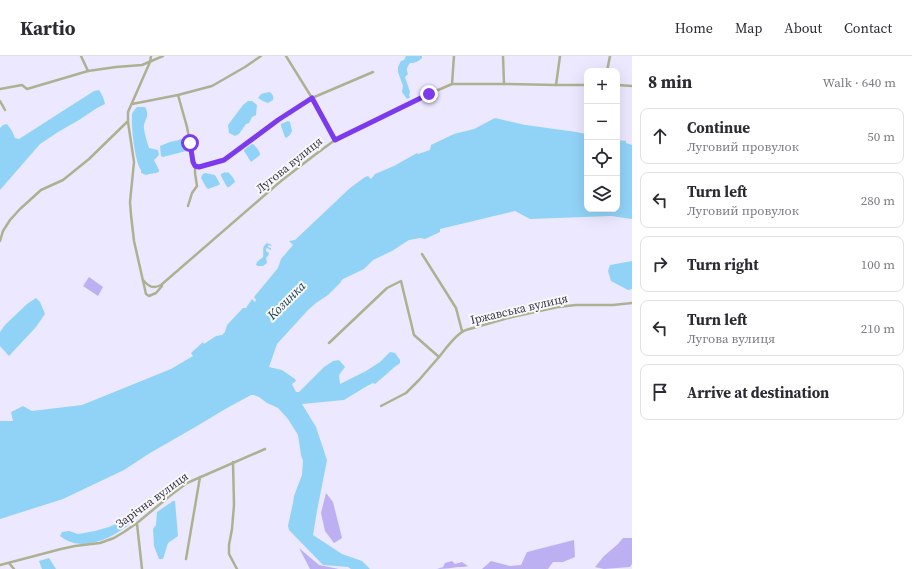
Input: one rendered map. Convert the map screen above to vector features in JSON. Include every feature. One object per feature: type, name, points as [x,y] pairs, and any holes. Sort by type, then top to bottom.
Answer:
[{"type":"street","points":[[81,56],[88,71]]},
{"type":"street","points":[[151,56],[150,62],[128,112],[134,162],[130,202],[134,241],[143,280],[152,287],[159,286],[164,283]]},
{"type":"street","points":[[0,89],[22,85],[27,89],[88,71],[142,65],[163,56]]},
{"type":"street","points":[[131,104],[178,95],[212,86],[261,56]]},
{"type":"street","points":[[286,56],[312,98],[335,140]]},
{"type":"street","points":[[452,84],[454,56]]},
{"type":"street","points":[[503,56],[504,84]]},
{"type":"street","points":[[556,85],[560,56]]},
{"type":"street","points":[[608,68],[610,56]]},
{"type":"street","points":[[195,166],[199,167],[224,160],[278,120],[312,98],[373,72]]},
{"type":"street","name":"Лугова вулиця","points":[[143,280],[146,293],[149,296],[156,293],[164,283],[281,181],[335,140],[429,94],[452,84],[584,85]]},
{"type":"street","points":[[620,85],[632,86]]},
{"type":"street","points":[[178,95],[187,127],[195,166],[197,186],[192,193],[188,206]]},
{"type":"street","points":[[0,101],[5,110]]},
{"type":"street","points":[[0,240],[3,231],[10,220],[40,190],[63,180],[89,159],[128,122]]},
{"type":"street","points":[[422,254],[456,308],[462,331]]},
{"type":"street","points":[[329,343],[387,288],[401,281],[414,336],[438,357]]},
{"type":"street","name":"Іржавська вулиця","points":[[381,406],[406,394],[462,331],[512,317],[558,307],[576,305],[601,306],[632,303]]},
{"type":"street","name":"Зарічна вулиця","points":[[0,565],[61,549],[100,543],[108,540],[137,523],[187,483],[265,449]]},
{"type":"street","points":[[233,462],[234,504],[229,554],[237,569]]},
{"type":"street","points":[[186,559],[200,477]]},
{"type":"street","points":[[137,523],[142,569]]},
{"type":"street","points":[[9,563],[14,569]]},
{"type":"shaded area","points":[[89,277],[103,287],[98,296],[83,286]]},
{"type":"shaded area","points":[[326,493],[333,502],[342,538],[334,543],[325,531],[321,513]]},
{"type":"shaded area","points":[[623,538],[632,538],[632,564],[630,567],[604,569],[595,567],[604,556]]},
{"type":"shaded area","points":[[574,540],[575,557],[563,562],[553,562],[548,569],[482,569],[491,561],[510,566],[521,565],[527,552]]},
{"type":"shaded area","points":[[299,548],[319,565],[339,569],[310,569]]},
{"type":"shaded area","points":[[452,561],[455,564],[462,562],[468,566],[437,569],[443,567],[445,563]]},
{"type":"water","points":[[406,56],[422,56],[419,60],[410,63],[408,67],[408,74],[405,77],[410,92],[410,97],[407,99],[402,92],[403,86],[398,72],[398,67],[401,61],[404,60]]},
{"type":"water","points":[[99,90],[105,104],[40,144],[0,190],[0,128],[7,124],[15,138],[19,139],[94,91]]},
{"type":"water","points":[[269,92],[272,95],[273,100],[268,103],[258,98],[261,94]]},
{"type":"water","points":[[248,101],[252,101],[257,105],[256,115],[252,117],[249,123],[246,124],[239,134],[235,136],[229,133],[228,125],[243,105]]},
{"type":"water","points":[[137,107],[145,107],[147,110],[144,129],[149,148],[158,150],[159,155],[154,160],[159,170],[157,173],[146,175],[141,173],[135,152],[132,127],[132,114]]},
{"type":"water","name":"Козинка","points":[[495,118],[525,125],[584,133],[584,212],[620,212],[620,140],[626,141],[626,143],[632,145],[632,219],[611,216],[530,219],[515,211],[440,229],[440,232],[425,239],[420,238],[409,240],[392,251],[373,260],[364,269],[343,279],[328,295],[308,310],[277,344],[269,367],[282,370],[295,379],[296,381],[292,384],[296,392],[299,392],[324,367],[333,361],[339,360],[345,367],[339,375],[340,384],[366,371],[380,362],[390,352],[395,353],[400,360],[400,363],[375,384],[373,383],[367,386],[344,400],[302,404],[316,427],[327,460],[313,535],[342,554],[362,561],[370,569],[351,569],[348,567],[323,565],[289,530],[288,526],[294,496],[302,475],[303,461],[298,435],[288,419],[278,408],[254,395],[251,395],[227,408],[124,470],[63,499],[0,519],[0,421],[13,421],[11,412],[23,406],[32,411],[82,405],[171,369],[193,356],[191,353],[203,342],[204,344],[216,336],[222,335],[225,332],[227,325],[243,308],[246,308],[252,299],[255,302],[256,300],[254,297],[278,268],[281,259],[293,245],[289,241],[295,240],[350,188],[365,177],[368,176],[371,179],[375,174],[394,166],[417,153],[430,150],[431,145],[454,134],[474,129]]},
{"type":"water","points":[[288,121],[290,122],[292,131],[286,138],[281,124]]},
{"type":"water","points":[[180,139],[184,140],[186,151],[163,157],[161,156],[160,146]]},
{"type":"water","points":[[252,144],[258,149],[260,155],[251,162],[244,150]]},
{"type":"water","points":[[228,172],[235,182],[229,187],[227,187],[221,176],[221,174]]},
{"type":"water","points":[[205,173],[215,175],[220,184],[208,189],[201,178]]},
{"type":"water","points":[[267,243],[272,245],[268,246],[271,250],[266,249],[269,253],[266,258],[267,263],[263,266],[258,266],[256,265],[257,262],[263,257],[263,248]]},
{"type":"water","points":[[632,261],[632,289],[628,290],[611,281],[608,271],[610,265]]},
{"type":"water","points":[[36,298],[40,302],[45,314],[36,327],[9,356],[0,346],[0,332],[5,325],[27,304]]},
{"type":"water","points":[[175,501],[178,536],[168,543],[163,559],[159,559],[154,546],[153,529],[156,525],[157,512]]},
{"type":"water","points":[[124,520],[128,520],[130,524],[100,541],[92,543],[76,543],[68,541],[60,536],[62,532],[69,531],[78,534],[95,531],[109,527]]},
{"type":"water","points":[[49,558],[56,569],[42,569],[39,561]]},
{"type":"route","points":[[190,143],[195,166],[199,167],[219,162],[312,98],[335,140],[429,94]]}]
